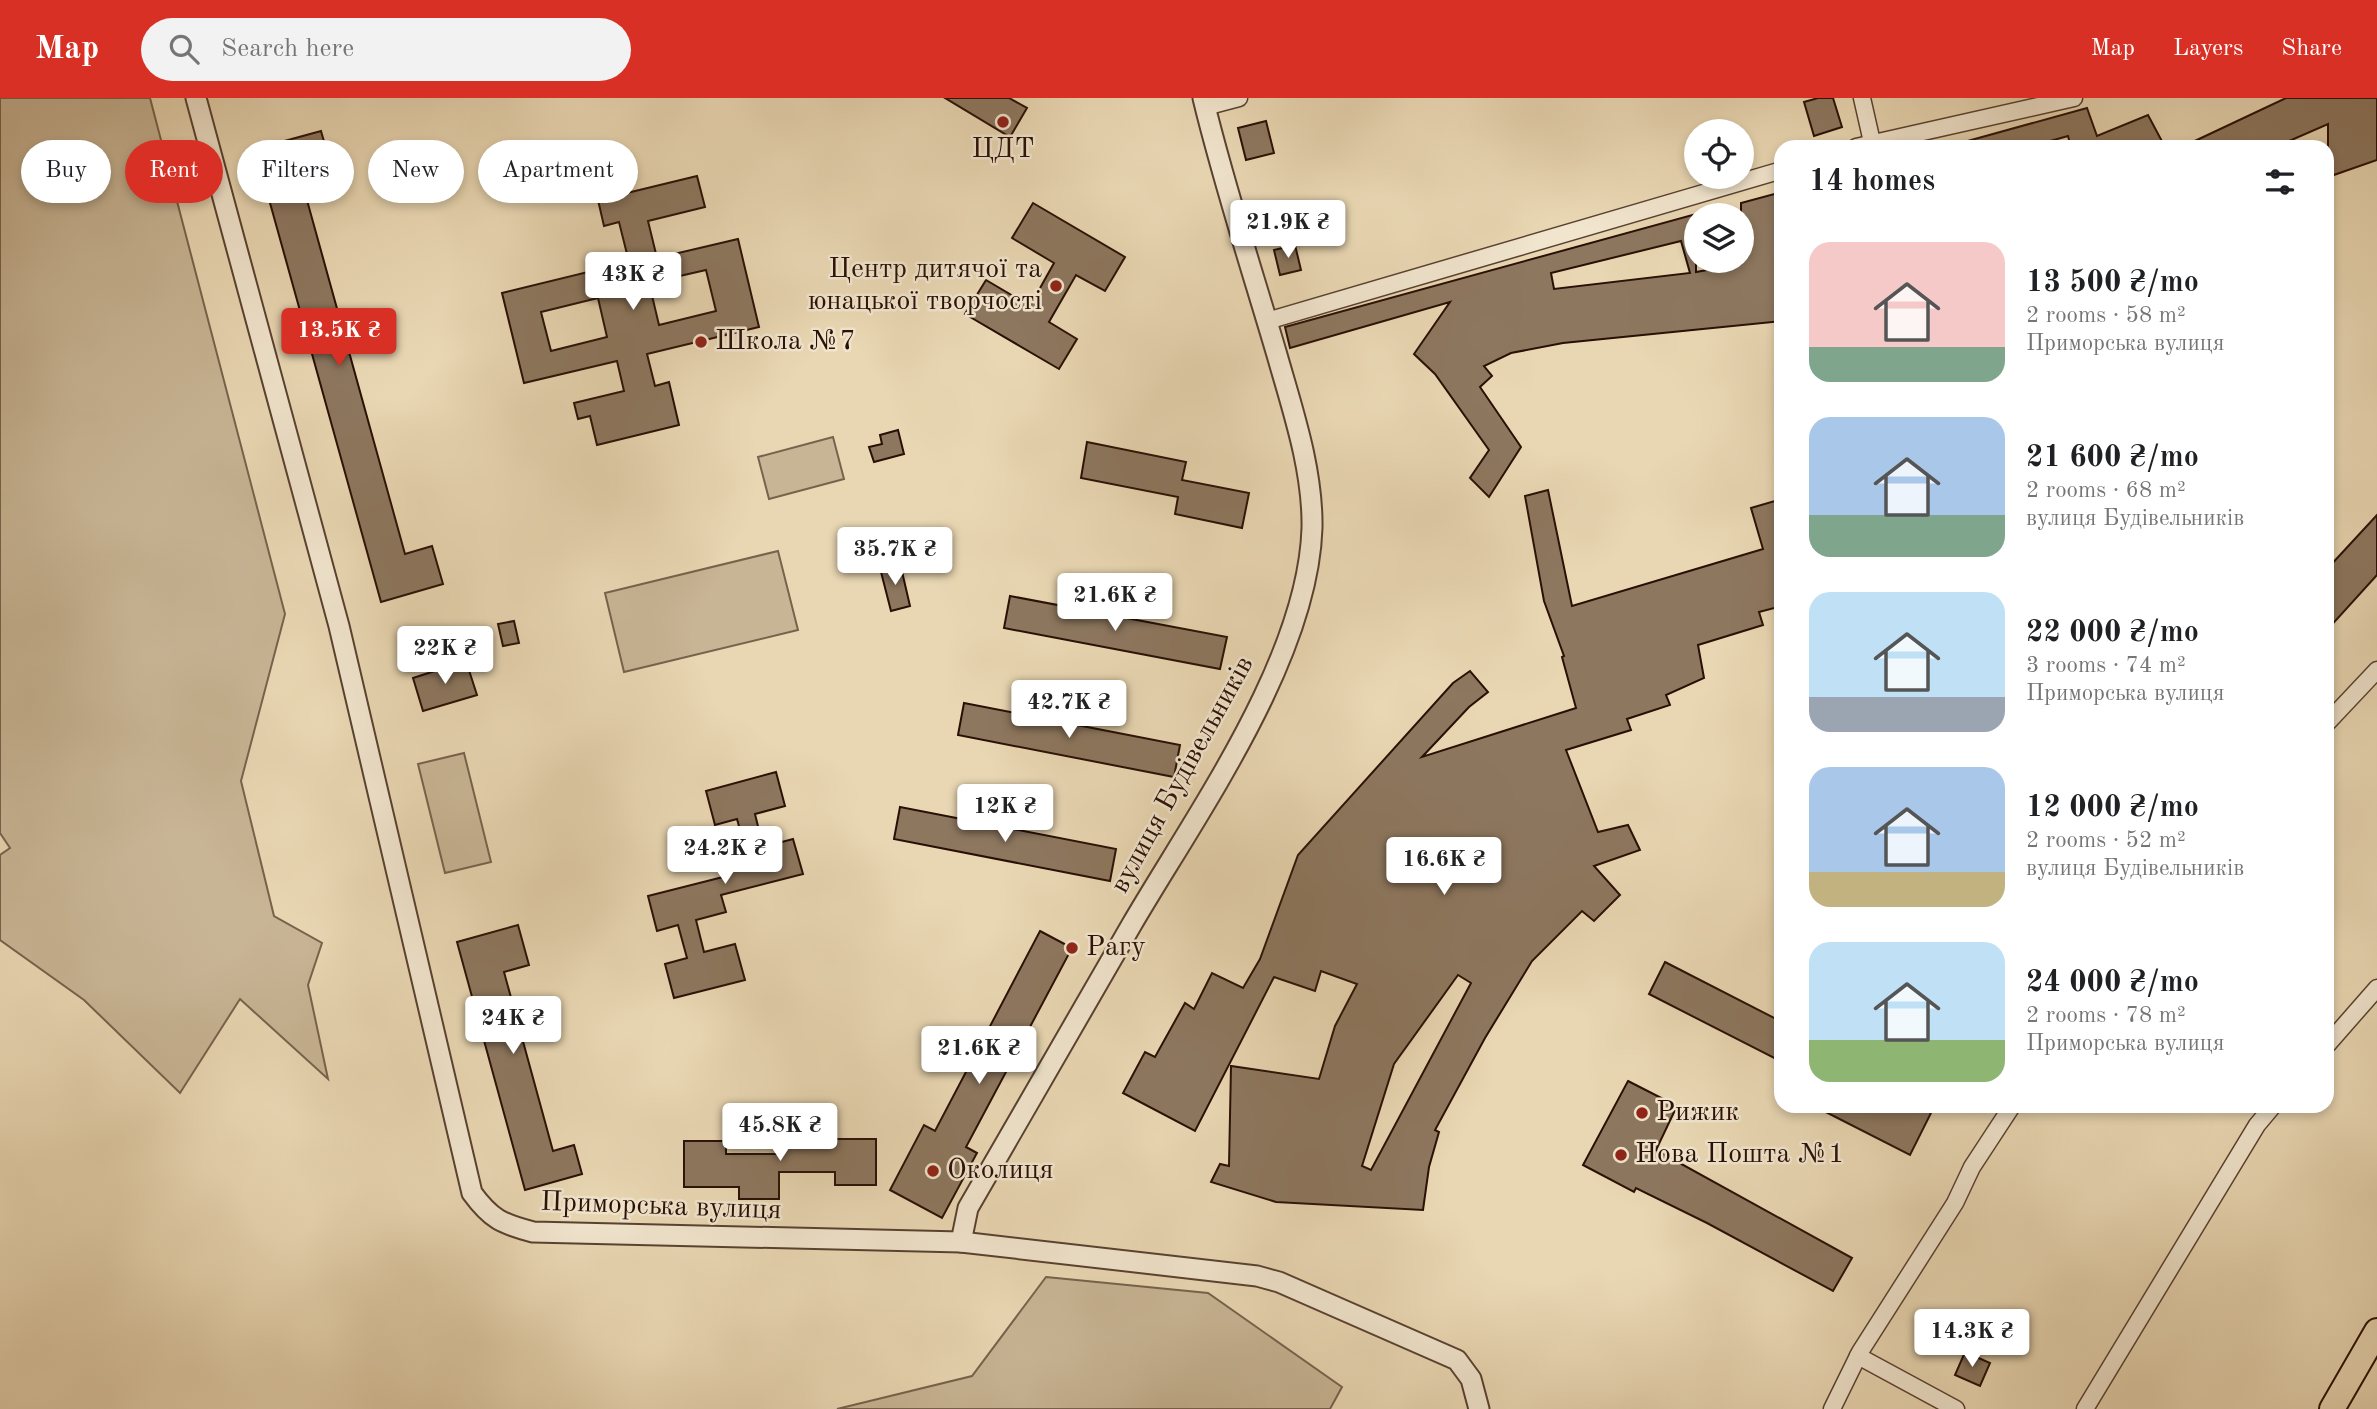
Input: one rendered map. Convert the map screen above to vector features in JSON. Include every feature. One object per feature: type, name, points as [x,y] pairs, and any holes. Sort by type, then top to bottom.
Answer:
[{"type":"main road","points":[[2332,1409],[2377,1331]]},
{"type":"street","name":"Приморська вулиця","points":[[195,98],[339,626],[472,1193],[488,1214],[507,1225],[533,1232],[961,1242],[1257,1276],[1279,1282],[1457,1360],[1471,1379],[1479,1409]]},
{"type":"street","points":[[1204,102],[1239,98]]},
{"type":"street","points":[[1862,98],[1872,140]]},
{"type":"street","points":[[1881,140],[2074,98]]},
{"type":"street","name":"вулиця Будівельників","points":[[961,1242],[968,1208],[1133,921],[1204,807],[1269,686],[1305,580],[1312,528],[1297,423],[1204,102]]},
{"type":"street","points":[[1267,321],[1774,172]]},
{"type":"street","points":[[2334,716],[2377,670]]},
{"type":"street","points":[[2334,1037],[2377,988]]},
{"type":"street","points":[[1832,1409],[1857,1356],[1955,1203],[1972,1167],[2007,1113]]},
{"type":"street","points":[[2085,1409],[2257,1125],[2267,1113]]},
{"type":"street","points":[[1857,1356],[1956,1409]]},
{"type":"shaded area","points":[[0,98],[150,98],[161,140],[125,140],[125,203],[177,203],[285,614],[241,781],[274,916],[322,943],[308,985],[328,1079],[240,999],[180,1093],[84,1000],[0,940],[0,855],[10,848],[0,833]]},
{"type":"shaded area","points":[[833,437],[844,479],[769,499],[758,457]]},
{"type":"shaded area","points":[[778,551],[798,630],[624,672],[605,593]]},
{"type":"shaded area","points":[[464,753],[491,862],[445,873],[418,764]]},
{"type":"shaded area","points":[[1046,1277],[1208,1293],[1342,1387],[1330,1409],[837,1409],[972,1376]]},
{"type":"building","name":"ЦДТ","points":[[945,98],[1009,98],[1027,108],[1010,137]]},
{"type":"building","points":[[1833,98],[1842,127],[1814,136],[1804,102]]},
{"type":"building","points":[[2286,98],[2377,98],[2377,160],[2334,175],[2334,140],[2328,140],[2328,124],[2291,140],[2197,140]]},
{"type":"building","points":[[2087,108],[2097,136],[2148,115],[2161,140],[2069,140],[2068,136],[2054,140],[1971,140]]},
{"type":"building","points":[[1266,121],[1274,153],[1246,160],[1238,128]]},
{"type":"building","points":[[321,131],[324,140],[288,140]]},
{"type":"building","points":[[697,176],[705,207],[648,221],[657,258],[738,239],[759,327],[647,354],[655,386],[669,382],[679,425],[597,445],[590,416],[578,419],[574,403],[624,391],[617,361],[524,383],[502,293],[629,262],[619,222],[604,226],[599,203],[638,203],[638,190]],"holes":[[[706,270],[716,311],[659,325],[649,283]],[[598,298],[607,337],[551,351],[541,312]]]},
{"type":"building","points":[[1774,194],[1774,322],[1563,343],[1511,353],[1484,366],[1492,376],[1480,387],[1521,447],[1489,497],[1470,478],[1489,450],[1435,374],[1414,354],[1450,302],[1290,348],[1285,327],[1684,217],[1684,252],[1681,241],[1551,273],[1554,289],[1690,273],[1754,273],[1754,203],[1741,203]]},
{"type":"building","points":[[270,203],[308,203],[405,554],[432,546],[443,584],[381,602]]},
{"type":"building","name":"Центр дитячої та юнацької творчості","points":[[1033,203],[1125,257],[1105,291],[1076,275],[1049,322],[1077,339],[1059,369],[965,314],[986,280],[1030,306],[1054,263],[1012,238]]},
{"type":"building","points":[[1295,245],[1301,270],[1280,275],[1274,250]]},
{"type":"building","points":[[898,430],[904,454],[874,462],[869,447],[882,444],[880,435]]},
{"type":"building","points":[[1087,442],[1186,462],[1182,480],[1249,493],[1242,528],[1175,514],[1178,497],[1081,478]]},
{"type":"building","points":[[1548,490],[1572,606],[1763,549],[1751,508],[1774,501],[1774,608],[1759,612],[1763,625],[1698,645],[1704,678],[1666,695],[1670,705],[1627,719],[1631,730],[1566,750],[1598,832],[1628,825],[1640,850],[1594,866],[1620,895],[1594,921],[1582,911],[1532,961],[1485,1038],[1435,1130],[1439,1132],[1429,1167],[1423,1210],[1276,1202],[1211,1182],[1220,1164],[1229,1166],[1231,1066],[1319,1079],[1335,1026],[1357,984],[1321,971],[1315,991],[1274,977],[1195,1131],[1123,1093],[1145,1052],[1155,1057],[1185,1003],[1194,1009],[1212,973],[1243,988],[1260,959],[1298,855],[1453,683],[1470,671],[1488,692],[1469,707],[1422,757],[1576,708],[1562,657],[1564,656],[1544,601],[1525,496]],"holes":[[[1458,975],[1471,983],[1371,1170],[1362,1166],[1394,1064]]]},
{"type":"building","points":[[2377,515],[2377,575],[2334,622],[2334,562]]},
{"type":"building","points":[[900,563],[910,606],[891,611],[880,568]]},
{"type":"building","points":[[1010,596],[1227,637],[1220,669],[1004,628]]},
{"type":"building","points":[[514,621],[519,643],[503,646],[498,624]]},
{"type":"building","points":[[466,661],[477,695],[423,711],[413,678]]},
{"type":"building","points":[[964,703],[1180,745],[1174,777],[958,735]]},
{"type":"building","points":[[776,772],[785,806],[755,814],[763,847],[793,839],[803,874],[721,895],[726,912],[696,920],[704,952],[735,944],[745,980],[674,998],[665,964],[687,958],[678,925],[657,931],[648,896],[723,877],[719,859],[746,852],[737,819],[715,825],[706,791]]},
{"type":"building","points":[[900,807],[1116,849],[1110,881],[894,839]]},
{"type":"building","points":[[518,925],[529,965],[504,972],[553,1151],[574,1145],[582,1174],[525,1190],[457,942]]},
{"type":"building","points":[[1040,931],[1072,948],[966,1147],[977,1153],[942,1218],[890,1190],[924,1125],[935,1131]]},
{"type":"building","points":[[1665,962],[1774,1018],[1774,1058],[1649,994]]},
{"type":"building","points":[[1628,1081],[1677,1106],[1656,1150],[1852,1258],[1833,1291],[1707,1223],[1636,1188],[1634,1192],[1583,1165]]},
{"type":"building","points":[[1828,1113],[1931,1113],[1910,1155]]},
{"type":"building","points":[[781,1127],[824,1127],[824,1139],[876,1139],[876,1185],[835,1185],[835,1172],[779,1172],[779,1199],[739,1199],[739,1187],[684,1187],[684,1141],[726,1141],[726,1154],[781,1154]]},
{"type":"building","points":[[1965,1352],[1990,1363],[1980,1386],[1955,1375]]},
{"type":"place","name":"ЦДТ","points":[[1003,122]]},
{"type":"place","name":"Центр дитячої та юнацької творчості","points":[[1056,286]]},
{"type":"place","name":"Школа №7","points":[[701,342]]},
{"type":"place","name":"Рагу","points":[[1072,948]]},
{"type":"place","name":"Рижик","points":[[1642,1113]]},
{"type":"place","name":"Нова Пошта №1","points":[[1621,1155]]},
{"type":"place","name":"Околиця","points":[[933,1171]]}]
